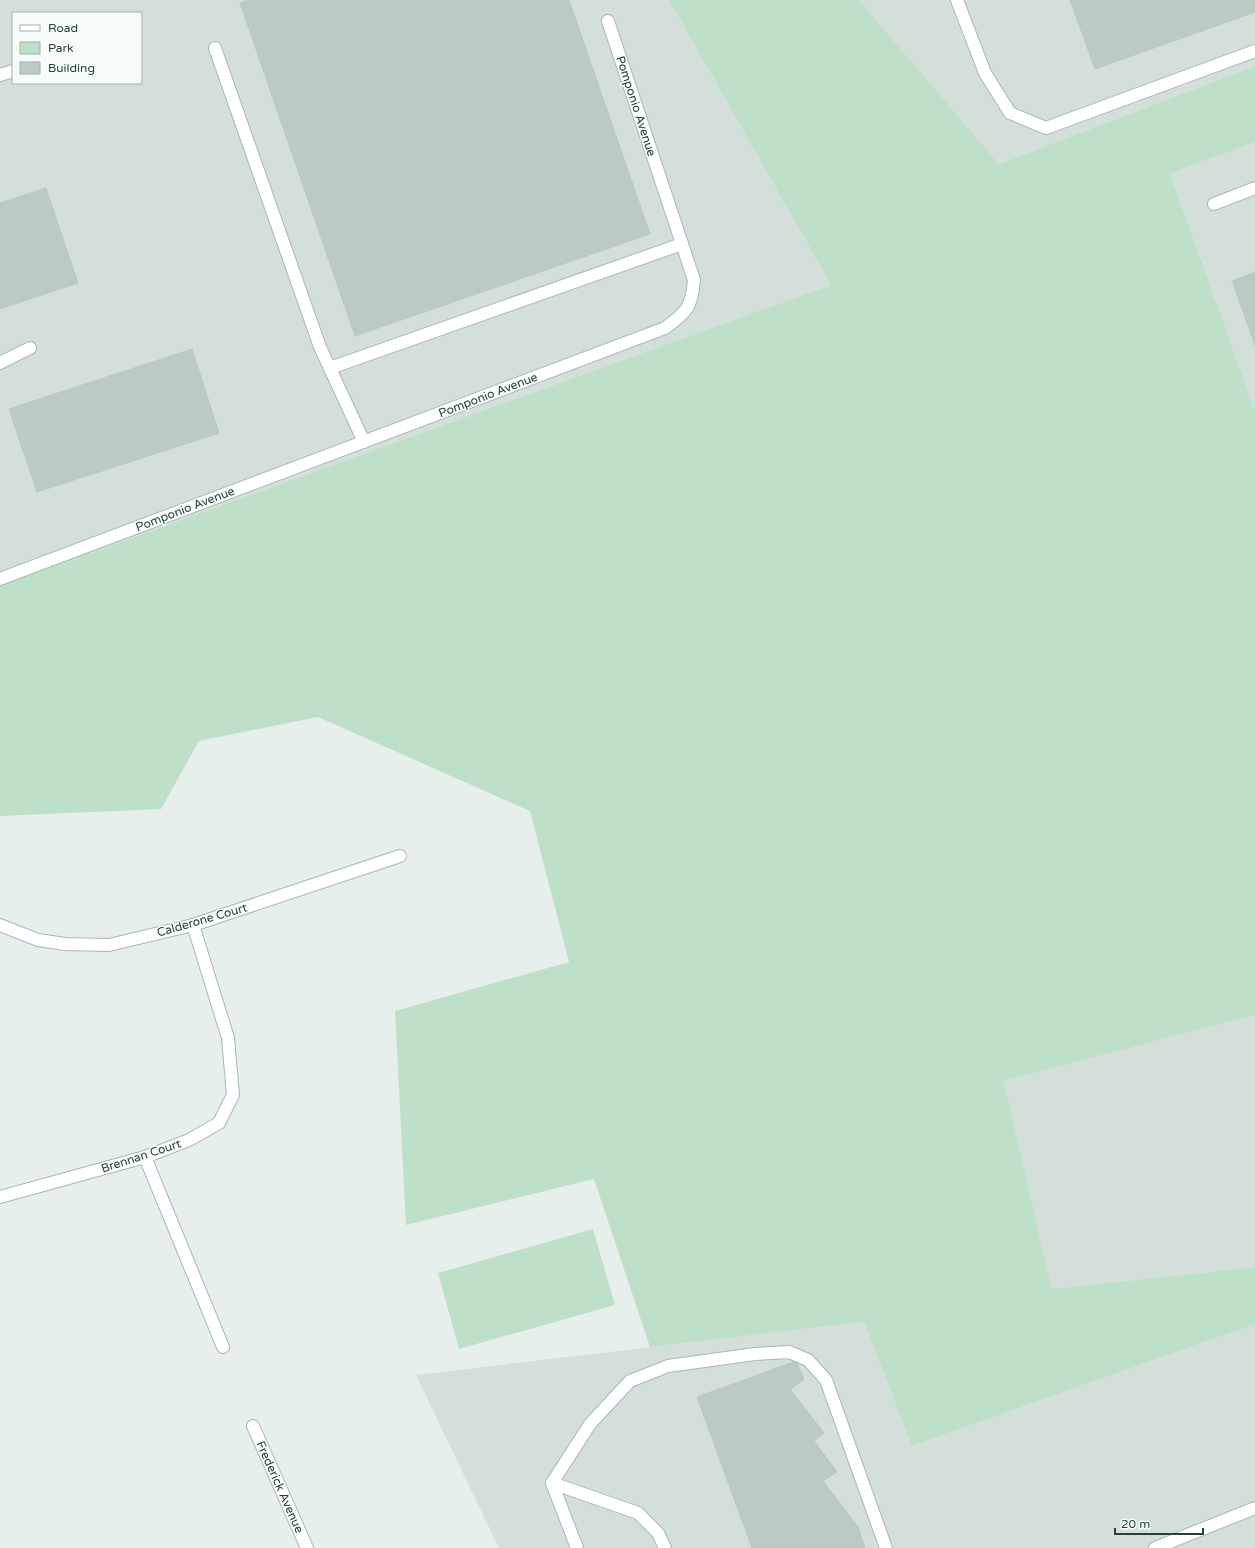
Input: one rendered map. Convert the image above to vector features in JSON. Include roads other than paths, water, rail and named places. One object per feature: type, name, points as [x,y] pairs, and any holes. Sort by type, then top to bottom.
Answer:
[{"type":"street","points":[[957,0],[985,73],[1010,113],[1046,128],[1255,51]]},
{"type":"street","name":"Pomponio Avenue","points":[[0,579],[664,328],[683,315],[693,296],[694,280],[608,21]]},
{"type":"street","points":[[215,48],[318,339],[364,442]]},
{"type":"street","points":[[0,75],[12,71]]},
{"type":"street","points":[[1214,204],[1255,188]]},
{"type":"street","points":[[330,368],[682,244]]},
{"type":"street","points":[[0,363],[30,348]]},
{"type":"street","name":"Calderone Court","points":[[0,925],[38,940],[65,944],[109,945],[194,925],[400,856]]},
{"type":"street","name":"Brennan Court","points":[[0,1197],[145,1157],[190,1140],[219,1123],[233,1095],[228,1038],[194,925]]},
{"type":"street","points":[[145,1157],[223,1348]]},
{"type":"street","points":[[552,1483],[590,1424],[630,1381],[668,1366],[755,1354],[789,1352],[808,1360],[826,1380],[886,1548]]},
{"type":"street","name":"Frederick Avenue","points":[[253,1426],[307,1548]]},
{"type":"street","points":[[552,1483],[577,1548]]},
{"type":"street","points":[[552,1483],[638,1513],[658,1533],[665,1548]]},
{"type":"street","points":[[1155,1548],[1255,1508]]}]
